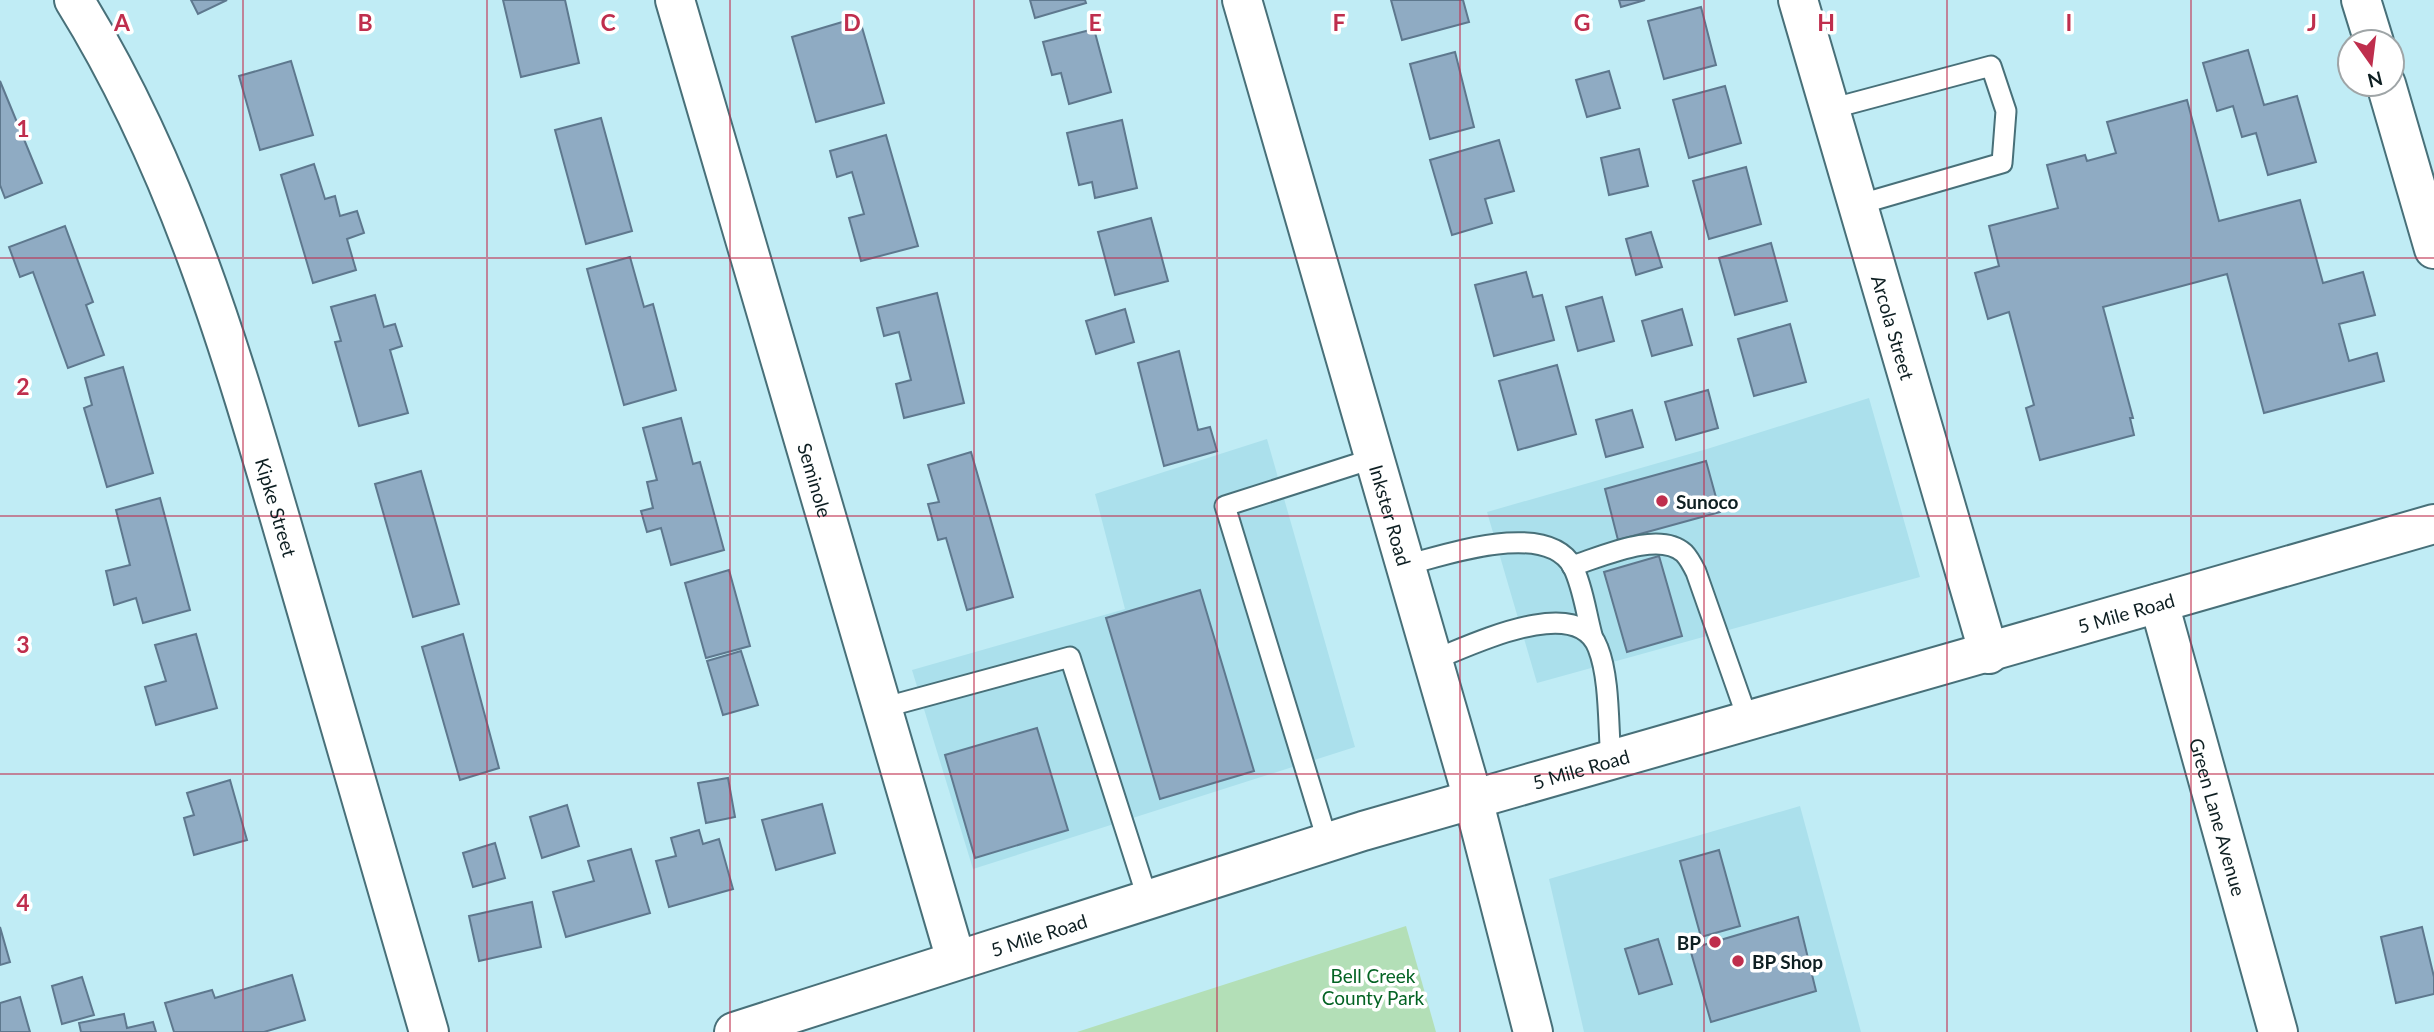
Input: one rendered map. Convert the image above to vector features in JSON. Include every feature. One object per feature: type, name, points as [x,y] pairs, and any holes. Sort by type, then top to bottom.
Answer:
[{"type":"street","name":"Kipke Street","points":[[74,0],[127,94],[159,160],[192,239],[226,338],[429,1032]]},
{"type":"street","name":"Seminole","points":[[675,0],[956,960]]},
{"type":"street","name":"Inkster Road","points":[[1242,0],[1473,799],[1533,1032]]},
{"type":"street","name":"Arcola Street","points":[[1798,0],[1989,653]]},
{"type":"street","points":[[2361,0],[2370,28]]},
{"type":"street","points":[[2390,98],[2434,249]]},
{"type":"street","name":"5 Mile Road","points":[[734,1032],[1473,799],[2434,524]]},
{"type":"street","name":"Green Lane Avenue","points":[[2159,603],[2278,1032]]},
{"type":"lane","points":[[1829,109],[1992,66],[2006,111],[2002,163],[1857,205]]},
{"type":"lane","points":[[1328,843],[1225,506],[1375,458]]},
{"type":"lane","points":[[1406,565],[1465,551],[1522,542],[1558,550],[1572,566],[1602,663],[1611,760]]},
{"type":"lane","points":[[1572,566],[1652,543],[1672,545],[1685,554],[1715,623],[1748,720]]},
{"type":"lane","points":[[1433,660],[1544,623],[1564,622],[1592,635]]},
{"type":"lane","points":[[882,708],[1070,657],[1148,900]]},
{"type":"shaded area","points":[[1869,398],[1920,577],[1537,683],[1487,512],[1707,449]]},
{"type":"shaded area","points":[[1267,439],[1355,747],[973,869],[912,670],[1125,609],[1095,494]]},
{"type":"shaded area","points":[[1800,806],[1861,1032],[1584,1032],[1549,879]]},
{"type":"green space","name":"Bell Creek County Park","points":[[1406,926],[1436,1032],[1077,1032]]},
{"type":"building","points":[[191,0],[227,0],[198,14]]},
{"type":"building","points":[[503,0],[565,0],[579,63],[521,77]]},
{"type":"building","points":[[1030,0],[1085,0],[1086,3],[1035,18]]},
{"type":"building","points":[[1391,0],[1463,0],[1469,22],[1402,40]]},
{"type":"building","points":[[1619,0],[1645,0],[1621,7]]},
{"type":"building","points":[[1701,7],[1716,65],[1664,79],[1648,21]]},
{"type":"building","points":[[859,17],[884,103],[816,122],[792,37]]},
{"type":"building","points":[[1094,29],[1111,92],[1069,104],[1061,73],[1052,75],[1043,42]]},
{"type":"building","points":[[2248,50],[2264,105],[2297,96],[2316,162],[2268,175],[2256,133],[2242,137],[2233,106],[2217,111],[2203,63]]},
{"type":"building","points":[[1455,52],[1474,127],[1430,139],[1410,64]]},
{"type":"building","points":[[291,61],[313,135],[260,150],[239,76]]},
{"type":"building","points":[[1609,71],[1620,108],[1587,117],[1576,80]]},
{"type":"building","points":[[0,81],[42,183],[5,198],[0,185]]},
{"type":"building","points":[[1725,86],[1741,143],[1689,158],[1673,100]]},
{"type":"building","points":[[2187,100],[2219,221],[2300,200],[2323,283],[2363,272],[2375,315],[2339,324],[2349,361],[2377,353],[2384,381],[2264,413],[2227,274],[2103,307],[2133,418],[2130,418],[2134,435],[2040,460],[2026,408],[2034,405],[2009,312],[1988,319],[1975,273],[1999,266],[1989,226],[2058,208],[2047,165],[2085,155],[2087,161],[2116,153],[2107,122]]},
{"type":"building","points":[[601,118],[632,231],[586,244],[555,130]]},
{"type":"building","points":[[1122,120],[1137,188],[1095,198],[1092,182],[1079,185],[1067,133]]},
{"type":"building","points":[[886,135],[918,246],[861,261],[849,218],[864,214],[852,172],[837,177],[830,151]]},
{"type":"building","points":[[1499,140],[1514,191],[1485,199],[1492,223],[1452,235],[1430,160]]},
{"type":"building","points":[[1639,149],[1648,186],[1609,195],[1601,158]]},
{"type":"building","points":[[314,164],[325,199],[335,196],[340,216],[357,211],[364,233],[347,239],[356,270],[313,283],[281,175]]},
{"type":"building","points":[[1746,167],[1761,224],[1709,239],[1693,181]]},
{"type":"building","points":[[1151,218],[1168,281],[1115,295],[1098,232]]},
{"type":"building","points":[[65,226],[93,302],[86,305],[104,355],[68,368],[33,272],[20,277],[9,247]]},
{"type":"building","points":[[1651,232],[1662,267],[1636,275],[1626,239]]},
{"type":"building","points":[[1771,243],[1787,301],[1735,315],[1719,258]]},
{"type":"building","points":[[630,257],[644,307],[653,304],[676,390],[624,405],[587,269]]},
{"type":"building","points":[[1526,272],[1533,297],[1542,295],[1554,340],[1494,356],[1475,285]]},
{"type":"building","points":[[937,293],[964,403],[904,418],[896,384],[911,380],[899,332],[884,336],[877,308]]},
{"type":"building","points":[[375,295],[384,327],[395,324],[402,346],[390,350],[408,413],[359,426],[335,342],[341,341],[331,307]]},
{"type":"building","points":[[1602,297],[1614,341],[1578,351],[1566,307]]},
{"type":"building","points":[[1125,309],[1134,342],[1096,354],[1086,321]]},
{"type":"building","points":[[1682,309],[1692,345],[1652,356],[1642,321]]},
{"type":"building","points":[[1790,324],[1806,382],[1754,396],[1738,339]]},
{"type":"building","points":[[1179,351],[1198,430],[1210,427],[1217,451],[1164,466],[1138,363]]},
{"type":"building","points":[[1557,365],[1576,434],[1518,450],[1499,381]]},
{"type":"building","points":[[123,367],[153,473],[107,487],[84,408],[92,405],[85,378]]},
{"type":"building","points":[[1708,390],[1718,428],[1676,440],[1665,402]]},
{"type":"building","points":[[1632,410],[1643,447],[1606,457],[1596,420]]},
{"type":"building","points":[[681,418],[693,464],[700,462],[724,550],[671,565],[661,528],[647,532],[641,511],[653,508],[647,482],[657,480],[643,428]]},
{"type":"building","points":[[971,452],[1013,597],[967,610],[946,538],[938,540],[928,504],[939,502],[928,465]]},
{"type":"building","name":"Sunoco","points":[[1706,461],[1720,512],[1618,540],[1605,489]]},
{"type":"building","points":[[421,471],[459,604],[413,617],[375,484]]},
{"type":"building","points":[[160,498],[190,610],[143,623],[136,598],[114,605],[106,571],[130,565],[116,510]]},
{"type":"building","points":[[1659,556],[1682,636],[1627,652],[1604,572]]},
{"type":"building","points":[[729,570],[750,646],[706,658],[685,583]]},
{"type":"building","points":[[1200,590],[1254,771],[1160,799],[1106,618]]},
{"type":"building","points":[[196,634],[217,708],[156,725],[145,687],[166,681],[155,645]]},
{"type":"building","points":[[463,634],[499,768],[460,780],[422,647]]},
{"type":"building","points":[[741,651],[758,705],[723,715],[707,661]]},
{"type":"building","points":[[1037,728],[1068,830],[975,858],[945,755]]},
{"type":"building","points":[[728,778],[735,817],[706,823],[698,783]]},
{"type":"building","points":[[230,780],[247,840],[194,855],[184,818],[194,815],[187,793]]},
{"type":"building","points":[[822,804],[835,853],[776,870],[762,820]]},
{"type":"building","points":[[567,805],[579,846],[542,858],[530,817]]},
{"type":"building","points":[[699,830],[703,844],[719,839],[733,889],[669,907],[656,861],[676,856],[671,838]]},
{"type":"building","points":[[495,843],[505,878],[473,887],[463,853]]},
{"type":"building","points":[[631,849],[650,913],[566,937],[553,892],[594,881],[588,861]]},
{"type":"building","points":[[1719,850],[1740,926],[1701,937],[1680,861]]},
{"type":"building","points":[[532,902],[541,947],[479,961],[469,916]]},
{"type":"building","points":[[1798,917],[1816,991],[1711,1022],[1690,949]]},
{"type":"building","points":[[0,927],[10,962],[0,965]]},
{"type":"building","points":[[2422,927],[2434,977],[2434,994],[2396,1003],[2381,937]]},
{"type":"building","points":[[1658,939],[1672,984],[1639,994],[1625,949]]},
{"type":"building","points":[[292,975],[305,1020],[264,1032],[174,1032],[165,1003],[212,990],[215,998]]},
{"type":"building","points":[[82,977],[94,1015],[62,1024],[52,986]]},
{"type":"building","points":[[20,997],[30,1032],[0,1032],[0,1003]]},
{"type":"building","points":[[124,1014],[127,1028],[153,1022],[156,1032],[81,1032],[79,1023]]},
{"type":"place","name":"Sunoco","points":[[1662,501]]},
{"type":"place","name":"BP","points":[[1715,942]]},
{"type":"place","name":"BP Shop","points":[[1738,961]]}]
